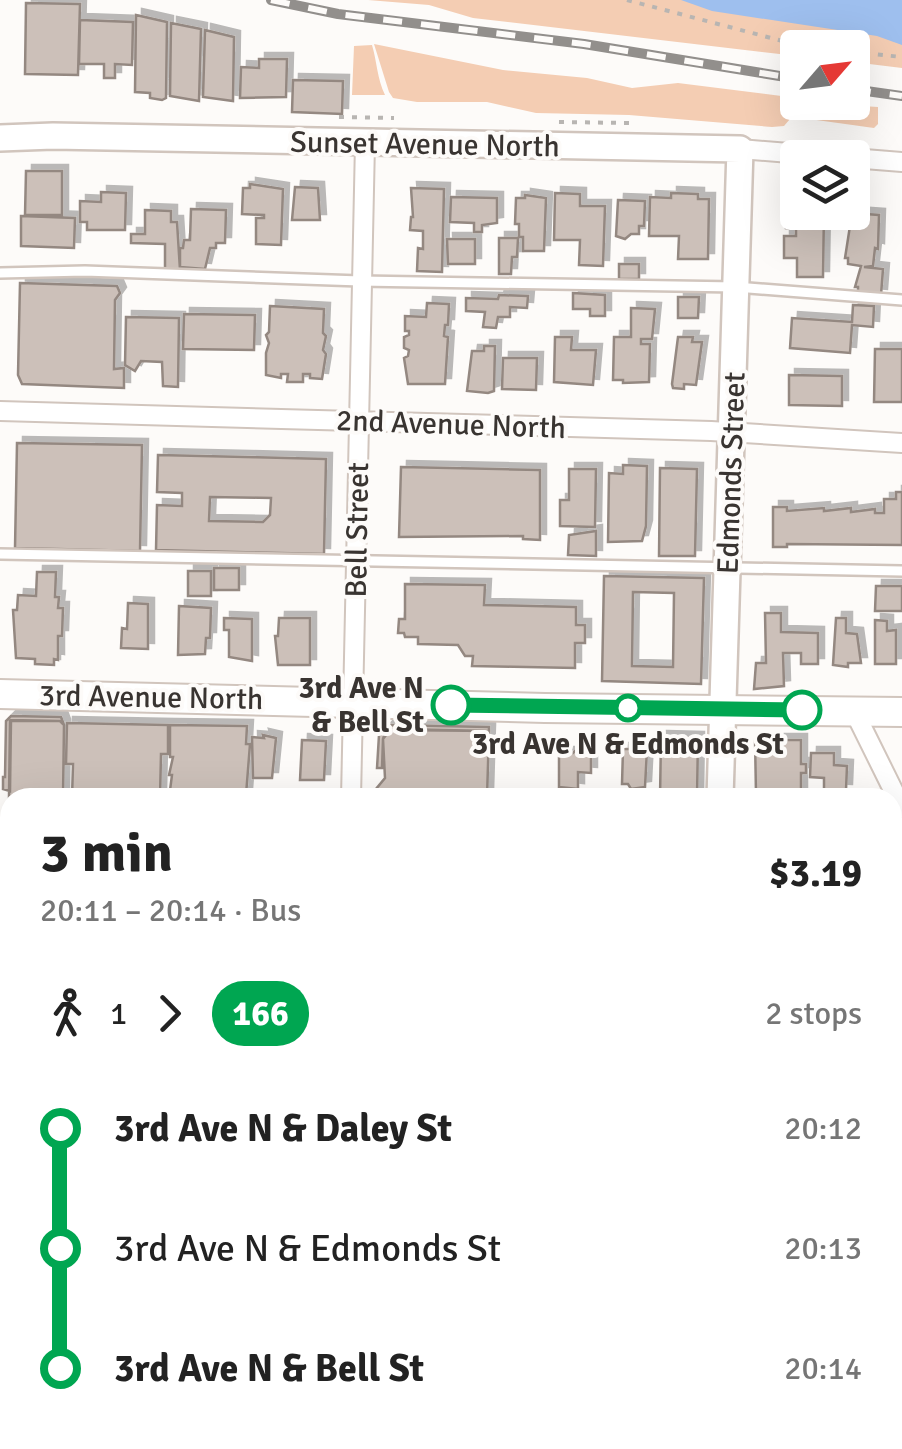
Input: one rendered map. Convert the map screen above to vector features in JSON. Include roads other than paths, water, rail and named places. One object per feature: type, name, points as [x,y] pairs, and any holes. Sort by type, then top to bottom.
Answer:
[{"type":"main road","name":"3rd Avenue North","points":[[0,694],[545,708],[902,712]]},
{"type":"street","name":"Sunset Avenue North","points":[[0,138],[780,152]]},
{"type":"street","name":"Bell Street","points":[[351,788],[365,143]]},
{"type":"street","name":"Edmonds Street","points":[[720,788],[740,149]]},
{"type":"street","name":"Sunset Avenue North","points":[[870,159],[902,162]]},
{"type":"street","name":"2nd Avenue North","points":[[0,411],[734,432],[902,443]]},
{"type":"street","points":[[854,712],[892,788]]},
{"type":"lane","points":[[0,273],[85,271],[360,281],[736,287],[902,300]]},
{"type":"lane","points":[[0,554],[902,571]]},
{"type":"water","points":[[681,0],[902,0],[902,45],[870,35],[870,30],[837,30],[712,11]]},
{"type":"railway","points":[[271,0],[338,14],[584,44],[780,76]]},
{"type":"railway","points":[[870,92],[902,96]]},
{"type":"place","name":"3rd Ave N & Bell St","points":[[451,705]]},
{"type":"place","name":"3rd Ave N & Edmonds St","points":[[628,708]]}]
